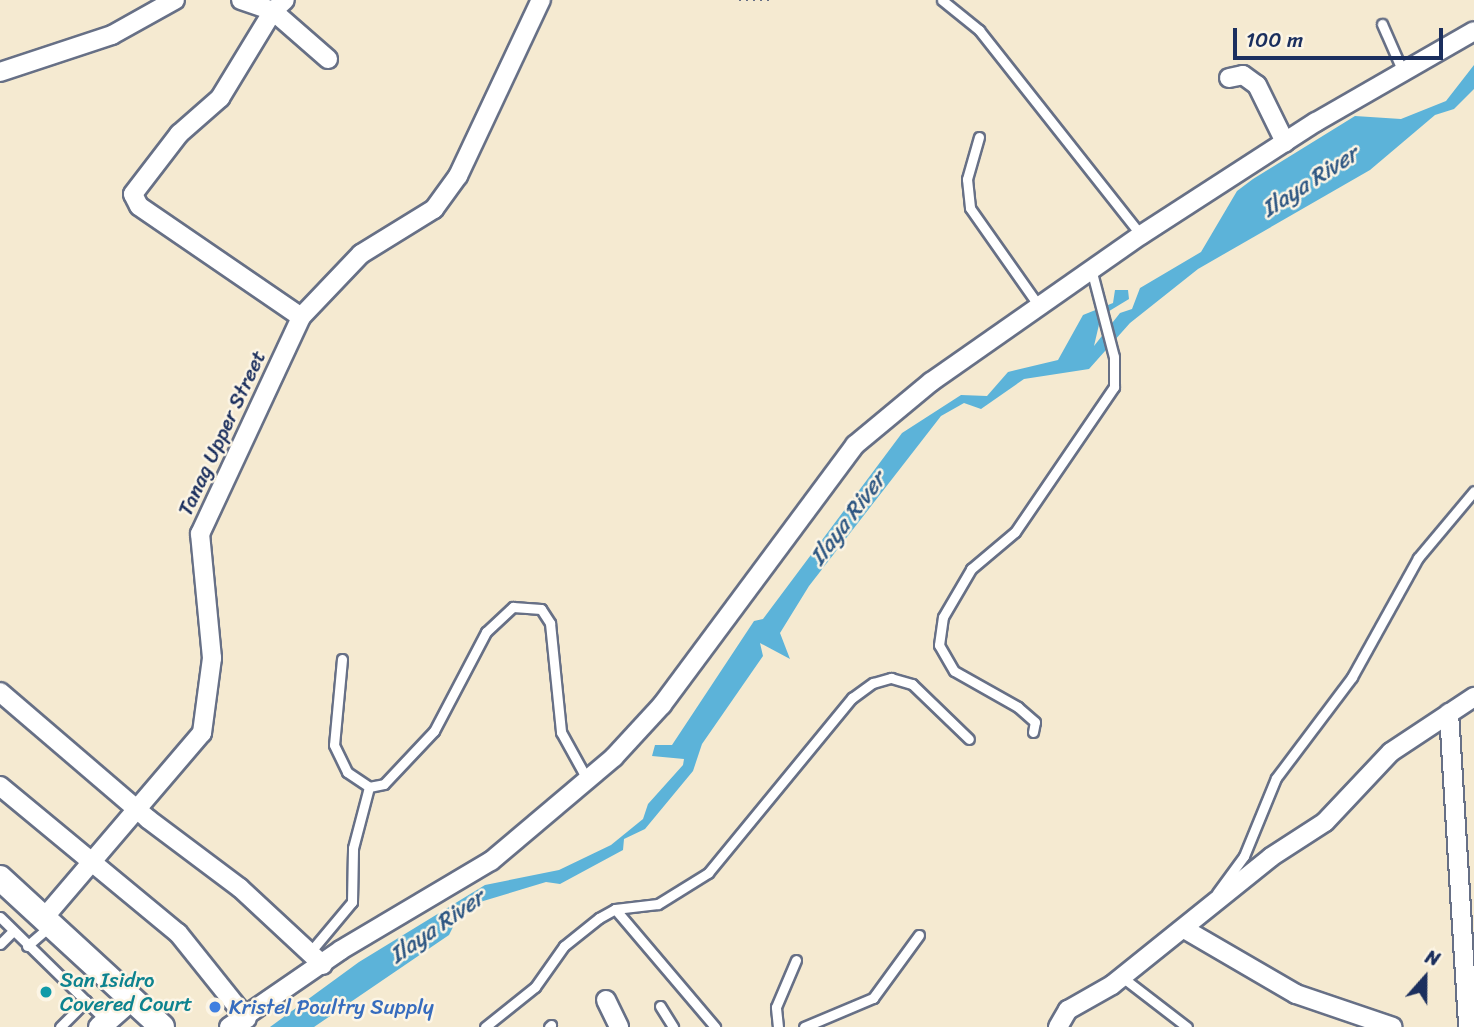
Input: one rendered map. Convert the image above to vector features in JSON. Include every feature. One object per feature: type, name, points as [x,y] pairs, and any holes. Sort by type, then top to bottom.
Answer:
[{"type":"main road","points":[[0,878],[162,1027]]},
{"type":"street","points":[[0,72],[112,35],[175,0]]},
{"type":"street","points":[[241,0],[279,5],[328,59]]},
{"type":"street","name":"Tanag Upper Street","points":[[47,922],[202,733],[212,658],[200,534],[301,317],[361,254],[434,209],[458,176],[541,0]]},
{"type":"street","points":[[279,5],[220,98],[179,134],[134,201],[301,317]]},
{"type":"street","points":[[229,1027],[247,1018],[317,958],[491,861],[588,781],[662,705],[855,445],[1039,306],[1141,235],[1285,142],[1474,31]]},
{"type":"street","points":[[1229,78],[1243,75],[1256,85],[1285,142]]},
{"type":"street","points":[[0,692],[317,958]]},
{"type":"street","points":[[1058,1027],[1068,1010],[1122,977],[1325,822],[1391,752],[1474,697]]},
{"type":"street","points":[[1449,713],[1468,1027]]},
{"type":"street","points":[[0,786],[194,949],[247,1018]]},
{"type":"street","points":[[1186,930],[1287,990],[1393,1027]]},
{"type":"street","points":[[103,1024],[131,999]]},
{"type":"street","points":[[606,1000],[615,1026]]},
{"type":"lane","points":[[942,0],[979,30],[1141,235]]},
{"type":"lane","points":[[1382,24],[1403,72]]},
{"type":"lane","points":[[979,137],[967,179],[970,208],[1039,306]]},
{"type":"lane","points":[[1033,732],[1035,722],[1018,707],[954,671],[939,645],[952,594],[1015,532],[1114,387],[1114,357],[1091,269]]},
{"type":"lane","points":[[1200,918],[1244,856],[1276,778],[1352,677],[1418,558],[1474,491]]},
{"type":"lane","points":[[317,958],[352,902],[353,848],[369,787],[402,770],[469,674],[486,632],[513,607],[526,605],[541,609],[550,623],[561,732],[588,781]]},
{"type":"lane","points":[[342,659],[334,745],[347,772],[369,787]]},
{"type":"lane","points":[[485,1027],[535,987],[576,934],[615,909],[658,904],[708,873],[852,698],[873,683],[891,678],[912,684],[969,739]]},
{"type":"lane","points":[[615,909],[709,1025]]},
{"type":"lane","points":[[0,917],[86,1001],[103,1024]]},
{"type":"lane","points":[[27,946],[47,922]]},
{"type":"lane","points":[[0,944],[13,931]]},
{"type":"lane","points":[[804,1027],[873,998],[919,935]]},
{"type":"lane","points":[[778,1027],[776,1007],[796,960]]},
{"type":"lane","points":[[1122,977],[1187,1027]]},
{"type":"lane","points":[[60,1027],[86,1001]]},
{"type":"lane","points":[[660,1006],[673,1027]]},
{"type":"path","points":[[740,0],[769,0]]},
{"type":"water","name":"Ilaya River","points":[[1474,65],[1474,89],[1454,109],[1435,115],[1370,170],[1198,269],[1130,323],[1089,369],[1024,379],[981,409],[964,403],[941,416],[809,586],[780,633],[790,659],[760,643],[763,656],[702,744],[693,771],[645,829],[624,839],[623,850],[560,884],[546,882],[480,902],[459,915],[449,935],[314,1027],[270,1027],[359,962],[485,885],[559,870],[611,845],[643,819],[648,804],[683,765],[684,759],[652,756],[655,745],[672,745],[754,621],[763,619],[902,433],[961,395],[987,396],[1008,372],[1058,360],[1083,315],[1113,303],[1115,290],[1128,290],[1129,299],[1101,316],[1094,346],[1120,313],[1132,309],[1140,288],[1201,252],[1237,191],[1253,179],[1355,116],[1401,119],[1446,101]]},
{"type":"place","name":"San Isidro Covered Court","points":[[46,992]]},
{"type":"place","name":"Kristel Poultry Supply","points":[[215,1007]]}]
